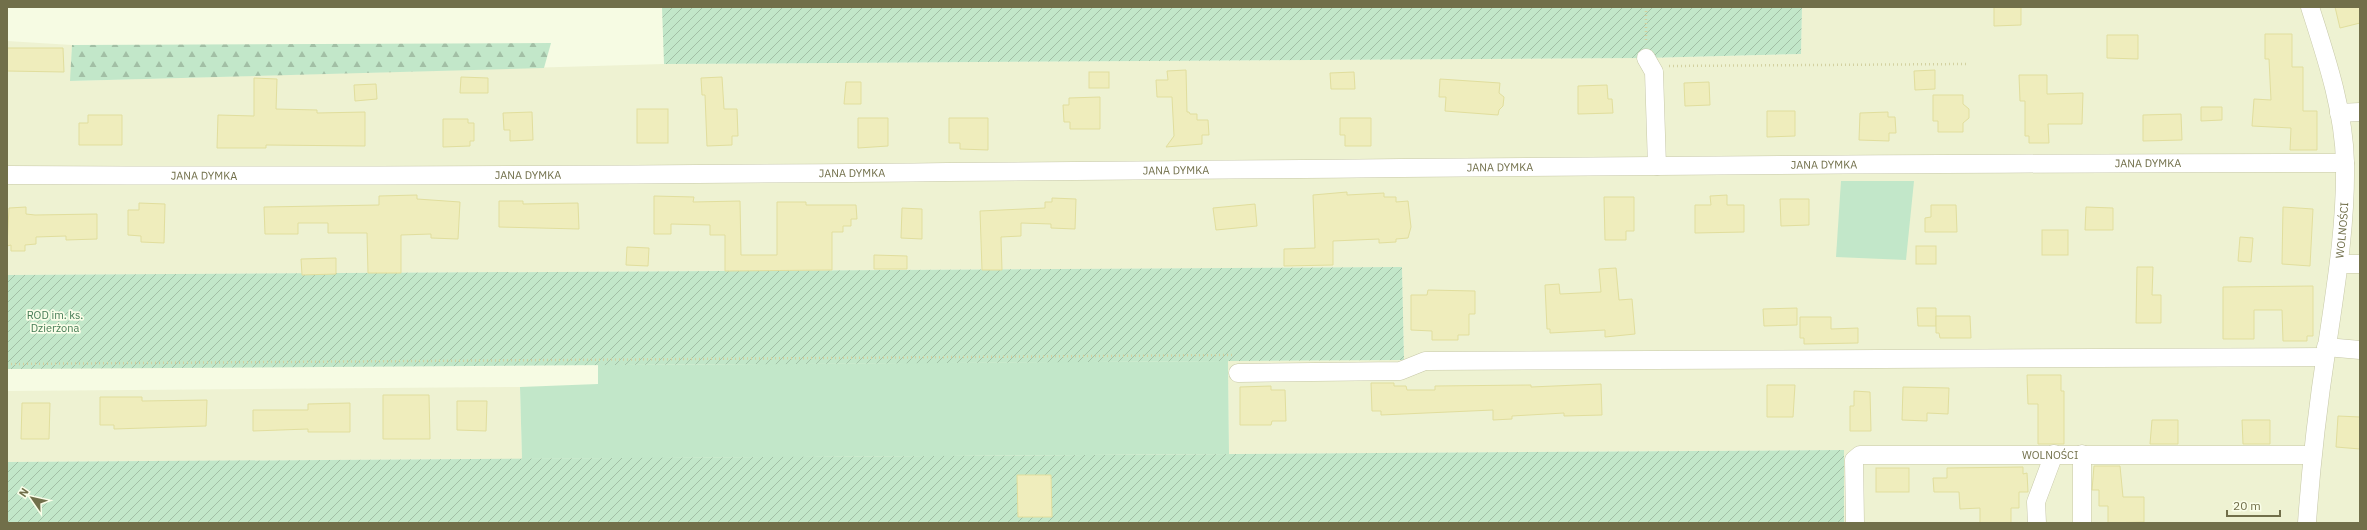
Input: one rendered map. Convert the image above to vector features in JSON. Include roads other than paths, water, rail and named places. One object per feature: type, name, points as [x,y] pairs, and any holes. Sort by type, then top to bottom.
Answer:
[{"type":"street","name":"WOLNOŚCI","points":[[2307,523],[2311,456],[2340,264],[2345,163],[2339,113],[2327,60],[2310,7]]},
{"type":"street","points":[[1650,65],[1657,166]]},
{"type":"street","points":[[2339,113],[2360,112]]},
{"type":"street","name":"JANA DYMKA","points":[[7,175],[397,177],[1657,166],[2345,163]]},
{"type":"street","points":[[2340,264],[2360,264]]},
{"type":"street","points":[[1238,372],[1400,371],[1425,361],[2326,352],[2360,350]]},
{"type":"street","points":[[2037,523],[2036,502],[2054,454]]},
{"type":"street","name":"WOLNOŚCI","points":[[1855,523],[1854,460],[1860,456],[2082,454],[2311,456]]},
{"type":"street","points":[[2082,454],[2082,523]]},
{"type":"park label","name":"ROD im. ks. Dzierżona","points":[[55,321]]}]
